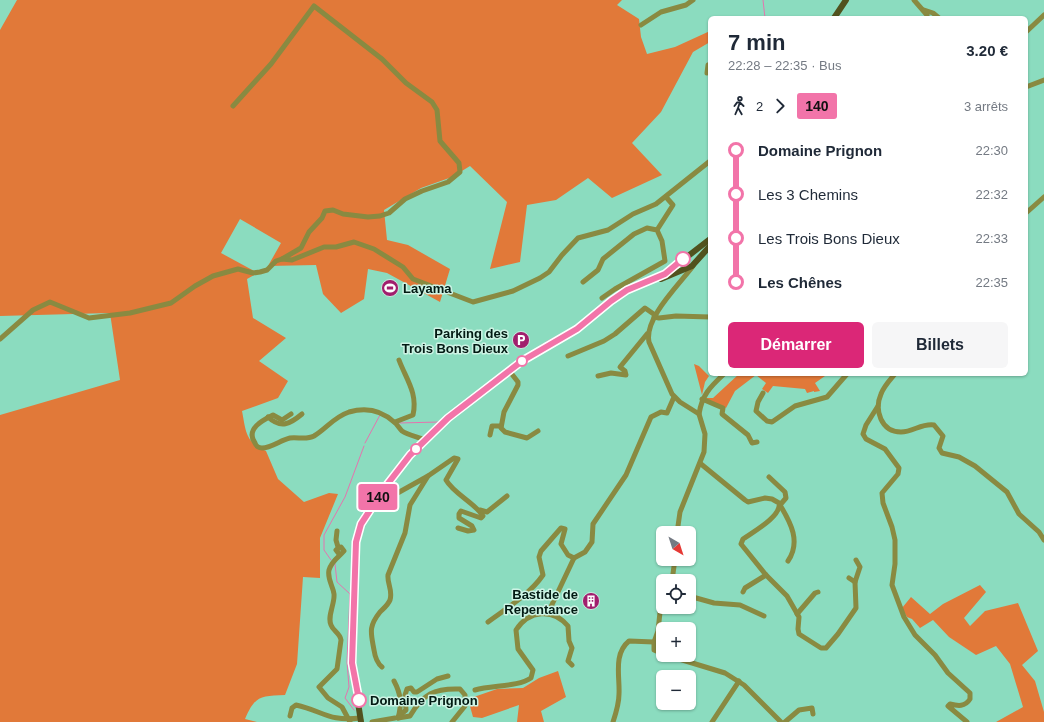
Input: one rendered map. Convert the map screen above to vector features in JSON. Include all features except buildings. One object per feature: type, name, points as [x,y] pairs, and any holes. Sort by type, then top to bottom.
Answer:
[{"type":"main road","points":[[835,16],[846,0]]},
{"type":"main road","points":[[360,721],[354,682],[352,655],[356,542],[361,524],[386,486],[423,441],[448,418],[496,382],[539,350],[577,329],[617,297],[665,274],[679,262],[707,246]]},
{"type":"main road","points":[[636,288],[695,263],[707,246]]},
{"type":"main road","points":[[679,262],[679,271]]},
{"type":"main road","points":[[496,382],[511,373],[539,350]]},
{"type":"street","points":[[641,25],[661,12],[686,5],[693,0]]},
{"type":"street","points":[[914,0],[931,16]]},
{"type":"street","points":[[0,339],[33,310],[50,302],[90,318],[130,313],[171,304],[195,286],[213,276],[238,269],[253,273],[267,270],[276,261],[301,248],[310,232],[322,218],[325,211],[332,210],[343,214],[368,217],[380,216],[388,213],[405,199],[452,180],[460,172],[461,167],[439,139],[437,110],[432,102],[406,83],[382,60],[314,6],[271,64],[233,106]]},
{"type":"street","points":[[1028,30],[1044,15]]},
{"type":"street","points":[[706,73],[708,65]]},
{"type":"street","points":[[1028,86],[1044,80]]},
{"type":"street","points":[[282,259],[292,260],[324,248],[336,247],[354,242],[374,249],[403,268],[413,279],[473,302],[513,291],[540,278],[549,272],[578,238],[608,230],[666,196],[708,162]]},
{"type":"street","points":[[657,230],[673,205],[666,196]]},
{"type":"street","points":[[1028,211],[1044,197]]},
{"type":"street","points":[[583,282],[598,270],[603,259],[634,234],[647,228],[657,230]]},
{"type":"street","points":[[602,298],[665,261],[664,249],[657,230]]},
{"type":"street","points":[[598,376],[604,374],[626,375],[625,371],[620,367],[647,334],[655,316],[695,263]]},
{"type":"street","points":[[679,271],[679,285]]},
{"type":"street","points":[[632,279],[636,288]]},
{"type":"street","points":[[568,356],[604,341],[615,334],[645,308],[659,318],[676,316],[708,317]]},
{"type":"street","points":[[647,334],[648,342],[674,397],[697,413],[706,442],[701,464],[680,512],[679,526]]},
{"type":"street","points":[[395,422],[412,415],[414,408],[413,388],[400,360]]},
{"type":"street","points":[[500,426],[509,402],[518,386],[518,382],[511,373]]},
{"type":"street","points":[[697,413],[708,388],[722,376]]},
{"type":"street","points":[[764,393],[758,402],[756,411],[767,421],[772,422],[795,406],[827,396],[845,376]]},
{"type":"street","points":[[894,376],[882,392],[878,406],[866,425],[863,434],[868,441],[885,449],[899,468],[898,474],[882,493],[883,503],[895,540],[895,564],[892,585],[904,618],[910,628],[948,673],[970,693],[970,699],[966,704],[959,706],[950,704],[948,706],[967,722]]},
{"type":"street","points":[[548,613],[574,558],[585,552],[592,542],[593,524],[626,475],[651,417],[661,412],[667,413],[674,397]]},
{"type":"street","points":[[702,399],[723,408],[722,414],[748,435],[752,443],[756,442]]},
{"type":"street","points":[[878,406],[881,421],[885,427],[893,430],[902,432],[924,425],[934,425],[943,436],[939,448],[942,453],[959,457],[975,466],[1007,492],[1018,514],[1039,532],[1044,540]]},
{"type":"street","points":[[291,414],[284,420],[273,415],[256,424],[252,438],[255,443],[261,448],[290,438],[306,438],[314,436],[327,424],[350,412],[373,410],[383,413],[395,422],[403,431],[423,441]]},
{"type":"street","points":[[268,417],[274,423],[281,425],[288,424],[302,414]]},
{"type":"street","points":[[490,435],[492,426],[500,426]]},
{"type":"street","points":[[500,426],[505,432],[527,438],[538,431]]},
{"type":"street","points":[[386,486],[385,493],[377,508],[380,508],[394,495],[428,476],[457,457],[457,462],[446,480],[454,490],[463,495],[482,514],[482,518],[463,510],[459,514],[461,520],[474,528],[473,531],[458,528]]},
{"type":"street","points":[[701,464],[748,502],[760,499],[772,499],[780,505],[792,527],[795,546],[793,554],[788,561]]},
{"type":"street","points":[[382,667],[379,665],[375,656],[370,633],[372,627],[389,601],[392,592],[387,580],[388,575],[405,533],[410,505],[428,476]]},
{"type":"street","points":[[769,477],[785,492],[786,498],[771,518],[743,539],[741,544],[766,575],[787,596],[800,620],[798,629],[800,634],[821,648],[826,648],[856,608],[857,597],[855,582],[860,567],[856,560]]},
{"type":"street","points":[[476,508],[487,512],[507,496]]},
{"type":"street","points":[[488,622],[524,594],[543,574],[540,556],[541,551],[561,528],[565,530],[561,544],[563,549],[568,555],[574,558]]},
{"type":"street","points":[[337,531],[336,540],[338,547],[343,548],[344,551],[339,554],[329,570],[329,579],[334,594],[330,621],[331,626],[340,636],[341,640],[337,669],[320,687],[328,698],[342,707],[349,720]]},
{"type":"street","points":[[744,592],[745,588],[766,575]]},
{"type":"street","points":[[849,578],[855,582]]},
{"type":"street","points":[[797,614],[815,593],[818,592]]},
{"type":"street","points":[[696,598],[714,603],[740,605],[764,616]]},
{"type":"street","points":[[475,690],[496,685],[523,683],[531,678],[533,670],[518,649],[516,630],[525,620],[548,613],[565,622],[568,626],[569,641],[572,648],[568,661],[572,665]]},
{"type":"street","points":[[656,651],[654,650],[654,642],[658,632],[660,614]]},
{"type":"street","points":[[614,722],[619,704],[619,656],[623,648],[629,641],[654,642]]},
{"type":"street","points":[[689,662],[725,673],[739,681],[781,722]]},
{"type":"street","points":[[398,719],[406,710],[405,695],[407,689],[411,688],[414,692],[417,692],[437,679],[448,676]]},
{"type":"street","points":[[394,681],[399,690],[402,705],[398,719]]},
{"type":"street","points":[[712,722],[739,681]]},
{"type":"street","points":[[372,722],[410,716],[415,707],[434,691],[460,689],[465,695],[465,706],[452,722]]},
{"type":"street","points":[[290,716],[292,708],[296,705],[334,718],[360,721]]},
{"type":"street","points":[[785,722],[802,709],[812,708],[813,714]]},
{"type":"shaded area","points":[[17,0],[622,0],[617,5],[639,19],[641,37],[647,54],[675,47],[708,32],[708,43],[693,52],[661,112],[632,143],[662,175],[612,198],[588,178],[556,200],[527,205],[520,262],[490,269],[507,202],[470,166],[452,177],[421,188],[384,210],[387,240],[408,245],[450,269],[440,302],[387,273],[368,269],[364,299],[341,313],[323,294],[316,265],[268,266],[281,243],[240,219],[221,253],[258,273],[247,279],[253,318],[286,338],[259,361],[288,381],[278,398],[242,411],[246,430],[250,440],[259,448],[266,451],[278,479],[304,502],[329,493],[338,494],[320,538],[320,578],[303,577],[297,664],[285,695],[264,697],[255,702],[252,706],[245,719],[257,722],[0,722],[0,415],[120,380],[110,313],[0,316],[0,30]]},
{"type":"shaded area","points":[[694,364],[699,366],[709,376],[705,382],[702,395]]},
{"type":"shaded area","points":[[737,376],[755,376],[735,391],[726,408],[705,398],[713,398]]},
{"type":"shaded area","points":[[757,376],[825,376],[815,383],[820,391],[807,393],[805,389],[773,386],[768,393],[762,389],[766,383]]},
{"type":"shaded area","points":[[980,585],[986,592],[964,618],[970,626],[985,611],[1018,603],[1038,651],[1022,665],[1035,681],[1044,712],[1044,722],[996,722],[1023,707],[1010,664],[996,646],[976,655],[949,637],[933,620],[920,628],[912,619],[907,617],[902,608],[911,597],[930,614],[943,604]]},
{"type":"shaded area","points":[[558,671],[566,697],[541,711],[544,722],[517,722],[519,705],[482,718],[473,717],[468,699],[497,689],[523,688],[539,678]]},
{"type":"waterway","points":[[763,0],[765,16]]},
{"type":"waterway","points":[[546,342],[565,332]]},
{"type":"waterway","points":[[534,350],[543,344]]},
{"type":"waterway","points":[[449,413],[488,383]]},
{"type":"waterway","points":[[365,443],[380,415]]},
{"type":"waterway","points":[[399,423],[440,422]]},
{"type":"waterway","points":[[331,560],[324,550],[324,535],[345,497],[364,446]]},
{"type":"waterway","points":[[335,564],[337,582],[350,594],[347,662],[349,687],[345,698],[354,710]]},
{"type":"bus line","name":"140","points":[[359,700],[354,682],[352,663],[355,548],[361,524],[386,486],[410,455],[424,440],[448,418],[510,370],[546,346],[577,329],[606,304],[627,290],[665,274],[683,259]]},
{"type":"place","name":"Layama","points":[[390,288]]},
{"type":"place","name":"Parking des Trois Bons Dieux","points":[[521,340]]},
{"type":"place","name":"Bastide de Repentance","points":[[591,601]]},
{"type":"place","name":"Domaine Prignon","points":[[359,700]]}]
